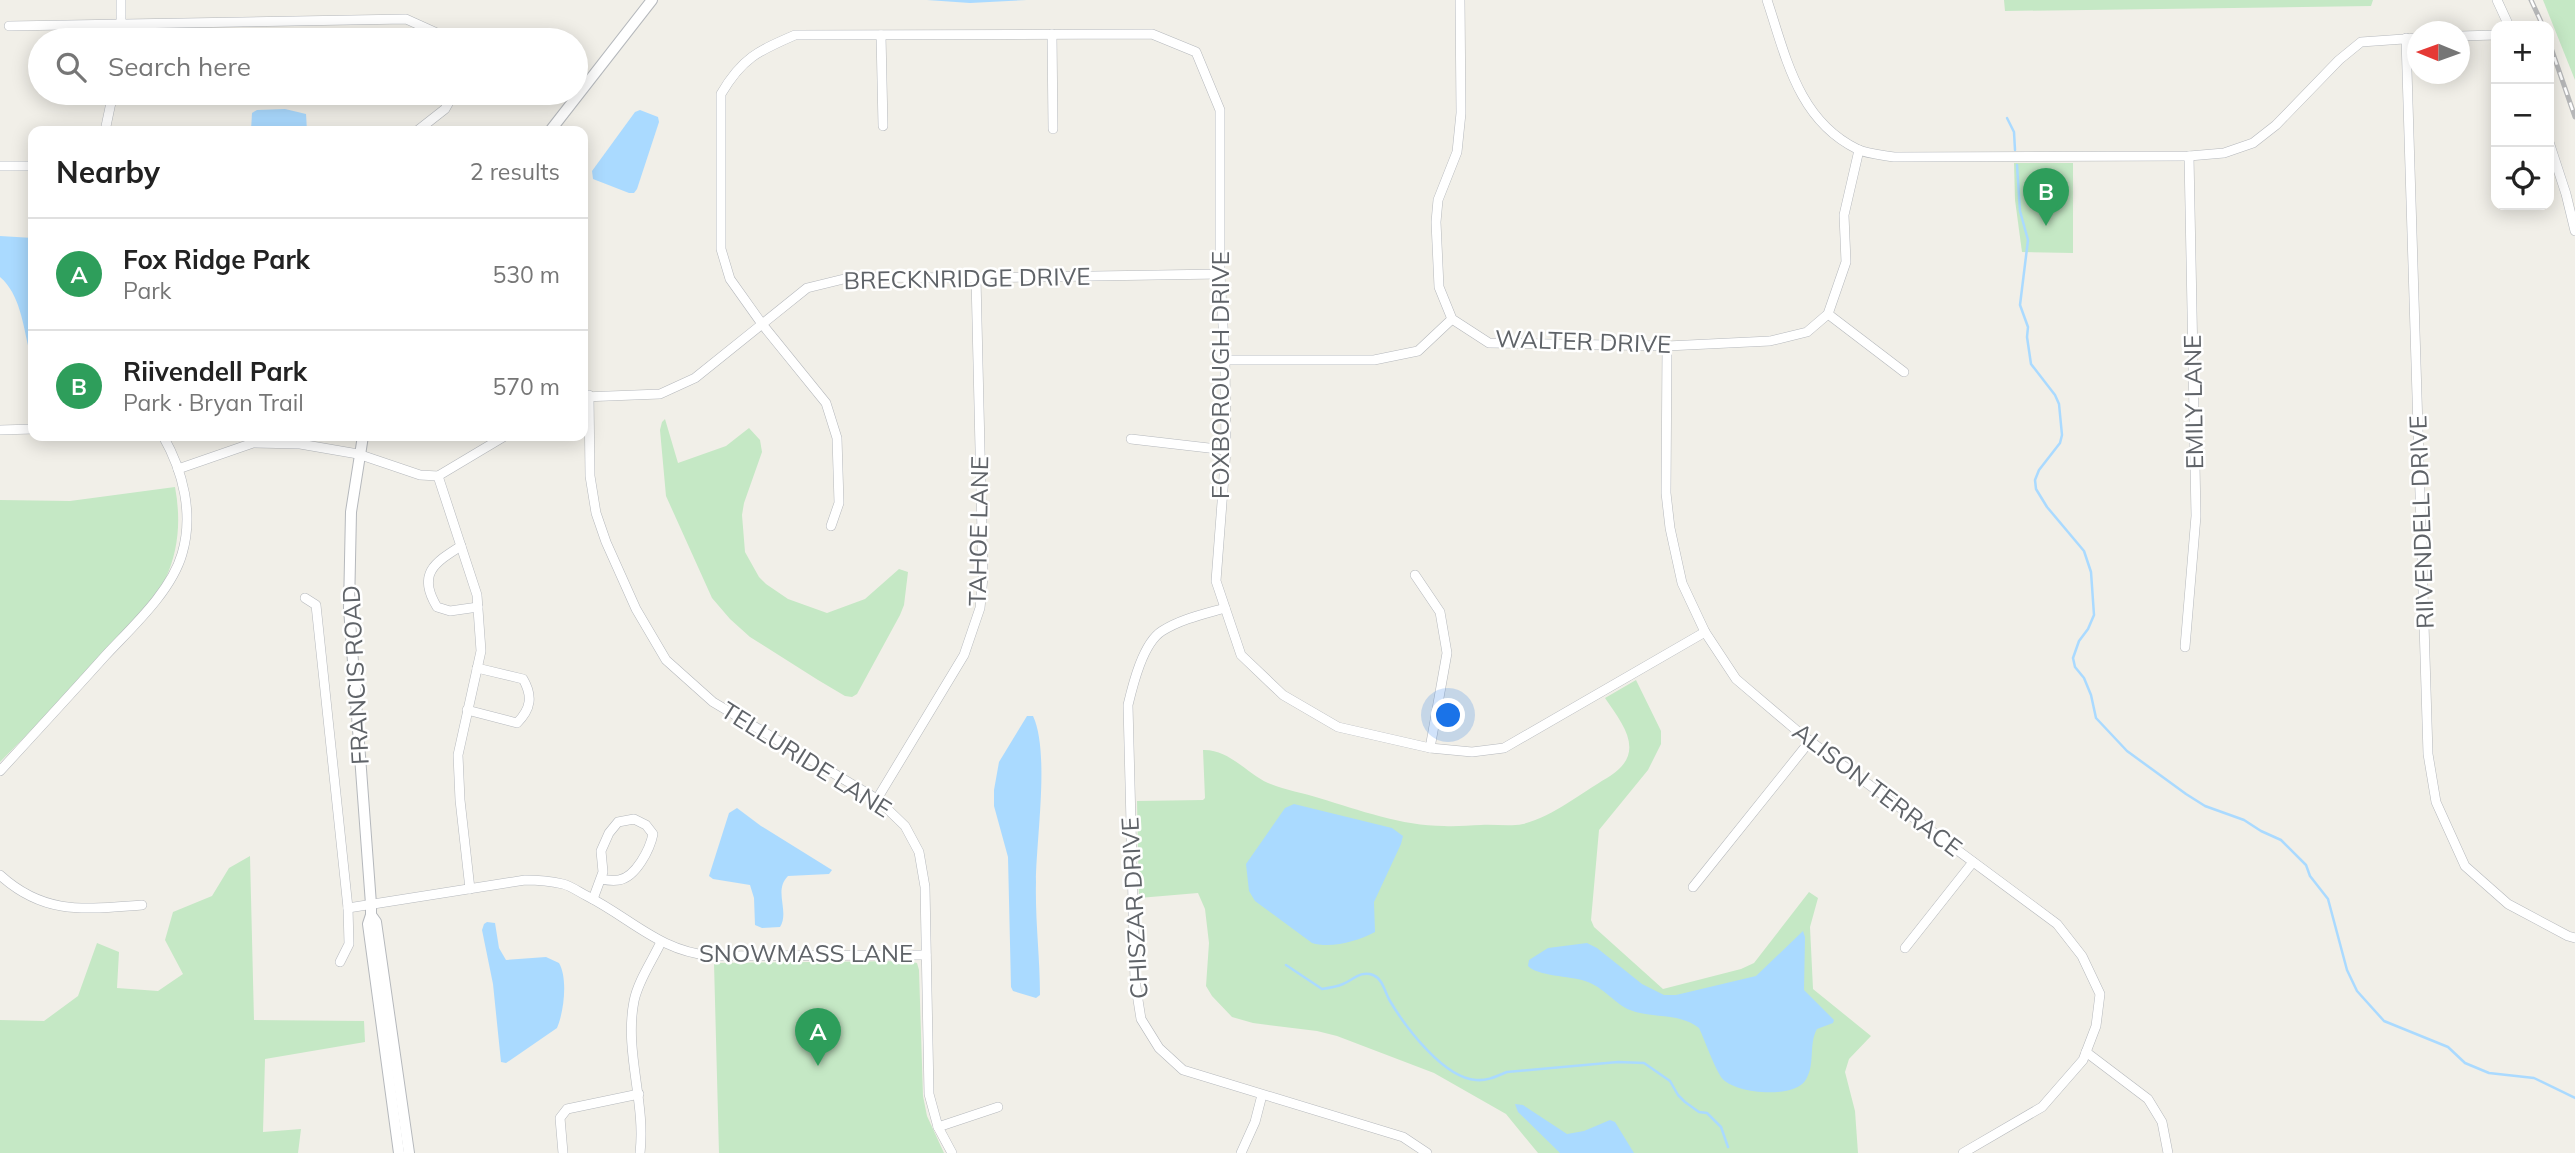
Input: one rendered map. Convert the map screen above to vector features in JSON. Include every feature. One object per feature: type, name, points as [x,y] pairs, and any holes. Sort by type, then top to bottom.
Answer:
[{"type":"street","points":[[121,0],[121,28]]},
{"type":"street","points":[[588,82],[652,0]]},
{"type":"street","points":[[1225,360],[1374,360],[1418,351],[1452,319],[1438,287],[1436,222],[1438,200],[1457,152],[1461,113],[1460,0]]},
{"type":"street","points":[[1767,0],[1801,97],[1827,130],[1858,150],[1894,157],[2189,156],[2224,153],[2253,143],[2276,125],[2339,60],[2361,42],[2406,38]]},
{"type":"street","points":[[2497,0],[2507,21]]},
{"type":"street","points":[[9,26],[406,19],[427,28]]},
{"type":"street","points":[[1052,34],[1054,129]]},
{"type":"street","name":"FOXBOROUGH DRIVE","points":[[762,324],[730,279],[721,249],[721,94],[732,75],[754,53],[795,35],[1153,34],[1196,52],[1220,110],[1220,274],[1226,450],[1216,581],[1241,655],[1283,695],[1338,727],[1430,748],[1472,752],[1504,748],[1705,632]]},
{"type":"street","points":[[881,35],[883,126]]},
{"type":"street","points":[[2470,36],[2491,35]]},
{"type":"street","name":"RIIVENDELL DRIVE","points":[[2406,38],[2428,754],[2436,803],[2465,866],[2508,904],[2575,938]]},
{"type":"street","points":[[106,126],[110,105]]},
{"type":"street","points":[[423,126],[447,105]]},
{"type":"street","points":[[554,126],[570,105]]},
{"type":"street","points":[[2551,147],[2575,231]]},
{"type":"street","points":[[1858,150],[1844,215],[1846,262],[1828,314],[1904,372]]},
{"type":"street","name":"EMILY LANE","points":[[2185,648],[2196,516],[2189,156]]},
{"type":"street","points":[[0,166],[28,166]]},
{"type":"street","name":"BRECKNRIDGE DRIVE","points":[[588,396],[660,394],[695,378],[807,288],[852,277],[1220,274]]},
{"type":"street","name":"TAHOE LANE","points":[[877,799],[964,655],[980,608],[983,577],[976,278]]},
{"type":"street","name":"WALTER DRIVE","points":[[1452,319],[1489,343],[1667,346],[1770,341],[1807,332],[1828,314]]},
{"type":"street","points":[[762,324],[826,403],[837,438],[839,503],[831,526]]},
{"type":"street","name":"ALISON TERRACE","points":[[1667,346],[1666,493],[1670,528],[1682,583],[1705,632],[1736,679],[1810,741],[2057,924],[2082,956],[2099,993],[2096,1026],[2083,1060],[2042,1107],[1963,1153]]},
{"type":"street","points":[[0,430],[28,429]]},
{"type":"street","name":"TELLURIDE LANE","points":[[588,436],[590,476],[596,513],[636,609],[666,660],[713,702],[877,799],[905,826],[919,852],[925,887],[927,1074],[932,1109],[952,1153]]},
{"type":"street","points":[[1131,439],[1226,450]]},
{"type":"street","points":[[0,771],[141,617],[173,576],[183,554],[187,518],[185,495],[178,468],[165,441]]},
{"type":"street","name":"FRANCIS ROAD","points":[[361,441],[352,512],[349,608],[371,909],[368,924],[399,1153]]},
{"type":"street","points":[[178,468],[253,443],[300,444],[358,454],[420,475],[438,476],[497,441]]},
{"type":"street","points":[[438,476],[477,595],[478,607],[481,650],[458,755],[470,889]]},
{"type":"street","points":[[461,546],[436,562],[427,584],[428,592],[437,607],[450,611],[478,607]]},
{"type":"street","points":[[1415,575],[1440,612],[1447,653],[1430,748]]},
{"type":"street","points":[[305,597],[316,605],[348,908],[349,944],[340,962]]},
{"type":"street","name":"CHISZAR DRIVE","points":[[1225,608],[1187,619],[1160,632],[1139,663],[1128,705],[1135,981],[1141,1018],[1159,1048],[1183,1070],[1403,1137],[1427,1153]]},
{"type":"street","points":[[467,710],[517,723],[527,713],[531,692],[523,678],[477,668]]},
{"type":"street","points":[[1693,887],[1810,741]]},
{"type":"street","points":[[593,899],[603,872],[601,851],[608,833],[618,822],[634,819],[646,825],[653,834],[651,846],[627,877],[618,881],[601,879]]},
{"type":"street","points":[[1905,948],[1973,862]]},
{"type":"street","points":[[0,875],[11,885],[39,901],[76,909],[142,905]]},
{"type":"street","name":"SNOWMASS LANE","points":[[348,908],[371,909],[470,889],[540,880],[565,884],[661,942],[688,954],[926,955]]},
{"type":"street","name":"FRANCIS ROAD","points":[[371,909],[376,922],[409,1153]]},
{"type":"street","points":[[640,1153],[643,1131],[631,1031],[634,999],[661,942]]},
{"type":"street","points":[[2086,1052],[2148,1099],[2162,1122],[2168,1153]]},
{"type":"street","points":[[563,1153],[559,1118],[567,1109],[639,1094]]},
{"type":"street","points":[[1241,1153],[1255,1122],[1262,1095]]},
{"type":"street","points":[[939,1127],[998,1107]]},
{"type":"green space","points":[[2004,0],[2373,0],[2371,6],[2005,11]]},
{"type":"green space","points":[[2543,0],[2575,0],[2575,80],[2554,28],[2554,21],[2551,21]]},
{"type":"green space","points":[[2014,163],[2073,163],[2073,253],[2022,252],[2015,200]]},
{"type":"green space","points":[[665,419],[678,463],[726,446],[749,428],[760,440],[762,452],[742,515],[745,552],[759,577],[788,599],[827,613],[865,599],[899,569],[908,572],[904,605],[900,615],[857,694],[852,697],[845,696],[750,637],[712,598],[666,496],[660,430]]},
{"type":"green space","points":[[175,487],[178,511],[176,546],[170,569],[155,596],[104,655],[0,762],[0,500],[70,501]]},
{"type":"green space","points":[[1636,680],[1661,731],[1661,744],[1648,770],[1599,830],[1591,920],[1594,927],[1663,989],[1741,969],[1754,963],[1809,892],[1818,898],[1810,927],[1813,989],[1871,1036],[1849,1059],[1845,1072],[1855,1111],[1858,1153],[1538,1153],[1506,1114],[1434,1073],[1337,1036],[1253,1023],[1232,1017],[1206,986],[1209,943],[1205,909],[1198,893],[1139,898],[1137,801],[1203,800],[1203,750],[1221,753],[1274,785],[1397,820],[1449,826],[1518,825],[1556,810],[1619,769],[1629,750],[1628,740],[1619,719],[1605,698]]},
{"type":"green space","points":[[250,856],[254,1020],[364,1021],[365,1042],[265,1059],[263,1132],[301,1129],[298,1153],[0,1153],[0,1020],[44,1021],[78,996],[97,943],[119,952],[117,988],[158,991],[183,974],[165,940],[173,912],[212,896],[229,868]]},
{"type":"green space","points":[[714,963],[917,963],[919,970],[923,1096],[927,1116],[944,1153],[719,1153]]},
{"type":"water","points":[[927,0],[1027,0],[970,3]]},
{"type":"water","points":[[285,109],[306,114],[307,126],[251,126],[252,113],[257,110]]},
{"type":"water","points":[[640,110],[658,117],[659,122],[637,189],[634,193],[629,193],[593,179],[592,171],[635,112]]},
{"type":"water","points":[[0,236],[28,238],[28,345],[16,301],[0,277]]},
{"type":"water","points":[[1027,716],[1033,716],[1041,751],[1036,896],[1040,995],[1036,998],[1013,991],[1011,987],[1008,857],[994,806],[999,762]]},
{"type":"water","points":[[1294,804],[1392,828],[1403,836],[1374,902],[1375,932],[1344,943],[1319,945],[1312,943],[1255,901],[1249,891],[1246,864],[1285,808]]},
{"type":"water","points":[[737,808],[832,870],[829,874],[788,876],[782,888],[783,921],[780,927],[762,928],[755,925],[754,898],[750,885],[709,876],[729,813]]},
{"type":"water","points":[[487,922],[495,923],[499,948],[506,960],[546,957],[559,963],[562,969],[563,1004],[557,1028],[506,1063],[501,1062],[493,984],[482,930]]},
{"type":"water","points":[[1803,931],[1804,990],[1834,1020],[1833,1023],[1817,1029],[1814,1035],[1810,1068],[1805,1081],[1798,1087],[1776,1092],[1749,1090],[1728,1083],[1721,1077],[1699,1028],[1691,1023],[1630,1010],[1592,984],[1539,972],[1528,966],[1529,960],[1548,948],[1587,943],[1642,984],[1664,995],[1676,995],[1756,976]]},
{"type":"water","points":[[1515,1104],[1523,1105],[1567,1134],[1584,1131],[1610,1120],[1615,1122],[1634,1153],[1560,1153],[1518,1112]]},
{"type":"waterway","points":[[2007,118],[2014,132],[2015,150]]},
{"type":"waterway","points":[[2017,165],[2020,211],[2028,240],[2020,305],[2028,327],[2031,364],[2059,404],[2062,435],[2060,443],[2039,470],[2035,480],[2036,489],[2047,507],[2084,551],[2091,572],[2094,615],[2073,658],[2075,667],[2084,678],[2091,695],[2096,718],[2127,751],[2186,794],[2205,806],[2244,820],[2281,840],[2306,865],[2310,876],[2328,899],[2347,970],[2357,991],[2384,1021],[2448,1047],[2465,1063],[2489,1073],[2534,1078],[2575,1098]]},
{"type":"waterway","points":[[1286,965],[1322,989],[1340,985],[1365,974],[1376,977],[1397,1012],[1427,1050],[1451,1071],[1464,1077],[1480,1080],[1507,1072],[1618,1062],[1644,1063],[1670,1081],[1685,1102],[1699,1112],[1707,1113],[1721,1127],[1728,1147]]},
{"type":"railway","points":[[2531,0],[2541,21]]},
{"type":"railway","points":[[2554,56],[2575,117]]},
{"type":"place","name":"Riivendell Park","points":[[2046,226]]},
{"type":"place","name":"Fox Ridge Park","points":[[818,1066]]}]
